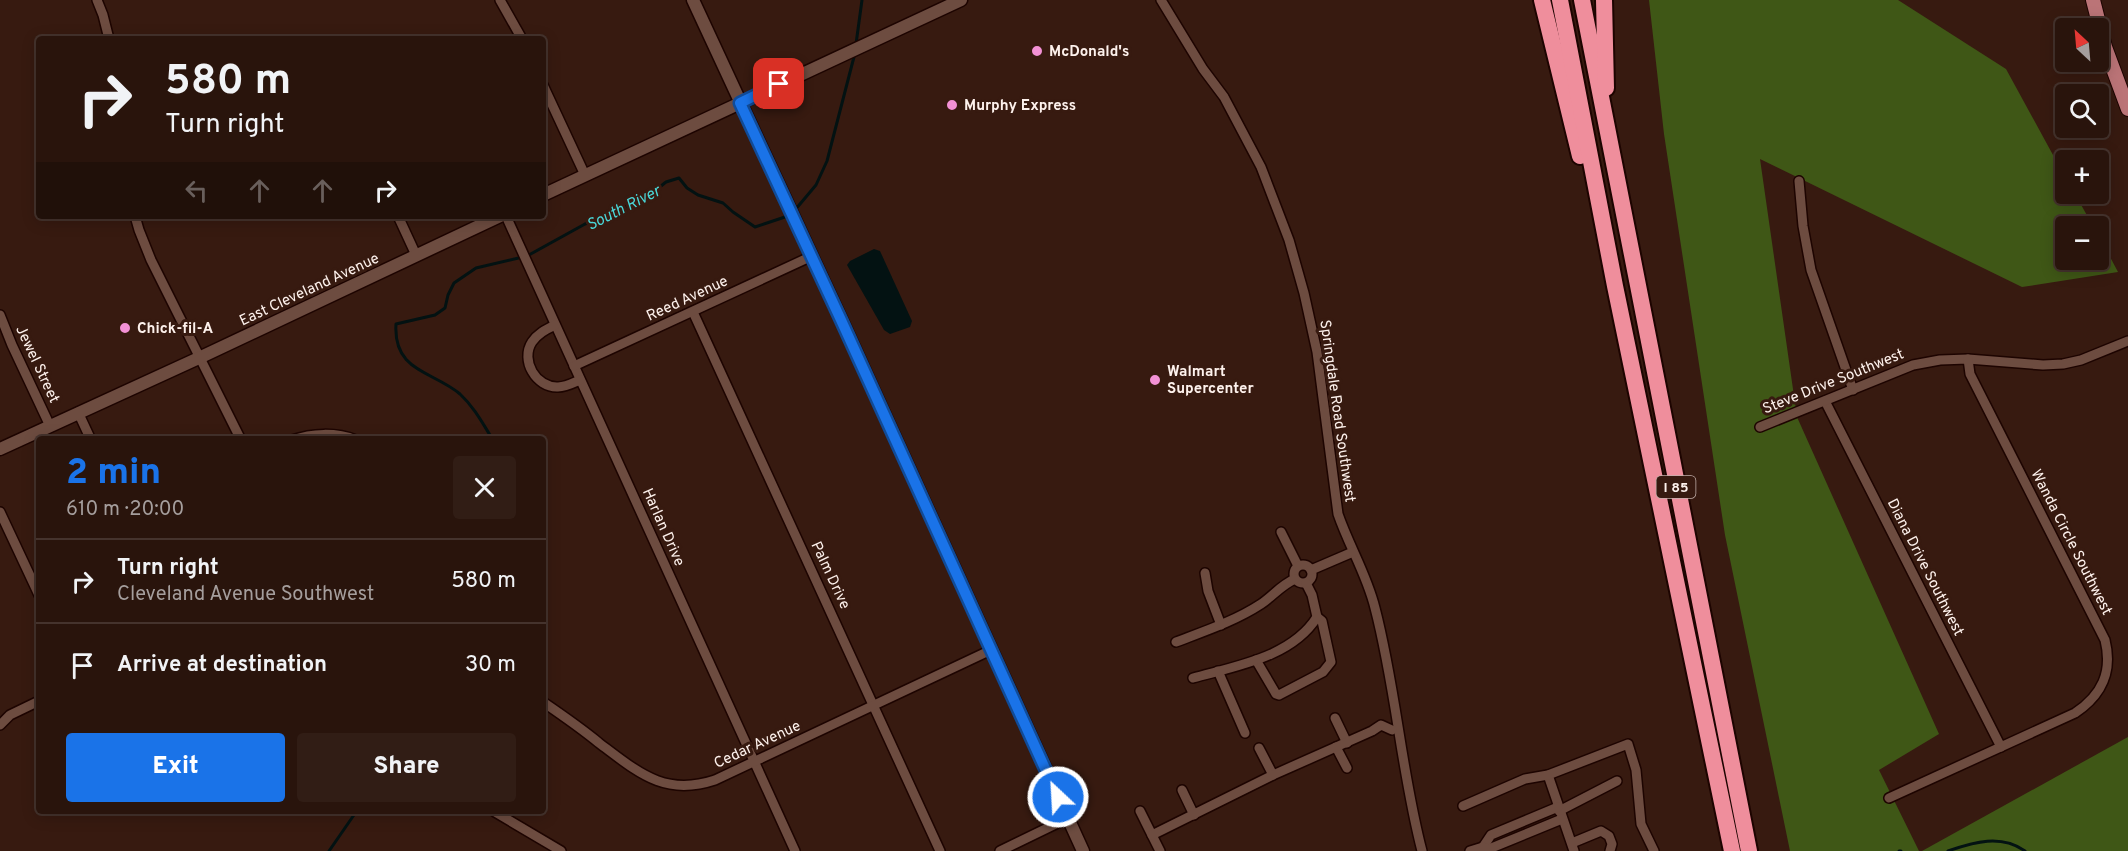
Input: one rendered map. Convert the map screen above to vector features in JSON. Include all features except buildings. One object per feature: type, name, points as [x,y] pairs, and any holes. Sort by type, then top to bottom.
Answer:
[{"type":"highway","points":[[1542,0],[1564,98],[1615,286]]},
{"type":"highway","name":"I 85","points":[[1560,0],[1615,286],[1732,851]]},
{"type":"highway","name":"I 85","points":[[1582,0],[1749,851]]},
{"type":"highway","points":[[1604,0],[1607,77],[1605,122]]},
{"type":"main road","points":[[693,0],[1083,851]]},
{"type":"main road","points":[[546,194],[961,0]]},
{"type":"main road","points":[[2093,0],[2108,55],[2128,109]]},
{"type":"main road","name":"East Cleveland Avenue","points":[[0,449],[494,219]]},
{"type":"street","points":[[97,0],[108,36]]},
{"type":"street","points":[[500,0],[520,36]]},
{"type":"street","name":"Springdale Road Southwest","points":[[1161,0],[1203,69],[1224,97],[1261,167],[1289,240],[1317,352],[1338,514],[1366,580],[1375,608],[1395,730],[1422,851]]},
{"type":"street","points":[[546,91],[585,175]]},
{"type":"street","points":[[1799,181],[1803,226],[1811,270],[1852,390]]},
{"type":"street","points":[[136,219],[151,260],[239,436]]},
{"type":"street","points":[[399,219],[416,255]]},
{"type":"street","name":"Harlan Drive","points":[[507,219],[795,851]]},
{"type":"street","name":"Reed Avenue","points":[[574,366],[812,256]]},
{"type":"street","name":"Palm Drive","points":[[693,312],[940,851]]},
{"type":"street","name":"Jewel Street","points":[[0,315],[50,426]]},
{"type":"street","points":[[555,325],[532,341],[528,355],[530,367],[539,380],[551,387],[565,386],[580,380]]},
{"type":"street","name":"Steve Drive Southwest","points":[[1760,427],[1913,365],[1940,360],[1968,359],[2043,365],[2063,364],[2081,360],[2128,341]]},
{"type":"street","name":"Wanda Circle Southwest","points":[[1890,798],[2075,713],[2096,695],[2108,669],[2109,655],[2105,640],[1970,374],[1968,359]]},
{"type":"street","name":"Diana Drive Southwest","points":[[1825,401],[2001,747]]},
{"type":"street","points":[[78,412],[89,436]]},
{"type":"street","points":[[302,436],[326,434],[336,436]]},
{"type":"street","points":[[0,512],[36,589]]},
{"type":"street","points":[[1281,532],[1298,566]]},
{"type":"street","points":[[1311,570],[1353,552]]},
{"type":"street","points":[[1298,566],[1306,566],[1311,570],[1312,576],[1306,583],[1300,583],[1295,579],[1294,573],[1298,566]]},
{"type":"street","points":[[1205,573],[1208,591],[1221,625]]},
{"type":"street","points":[[1176,642],[1221,625],[1263,603],[1285,583],[1295,579]]},
{"type":"street","points":[[1256,660],[1276,694],[1279,695],[1323,672],[1331,662],[1322,621],[1317,617],[1306,583]]},
{"type":"street","points":[[1193,678],[1256,660],[1291,644],[1309,630],[1317,617]]},
{"type":"street","name":"Cedar Avenue","points":[[546,704],[637,772],[658,782],[680,786],[701,784],[754,762],[991,650]]},
{"type":"street","points":[[1218,671],[1245,733]]},
{"type":"street","points":[[0,725],[10,715],[36,702]]},
{"type":"street","points":[[1335,718],[1347,742]]},
{"type":"street","points":[[1152,835],[1273,775],[1347,742],[1373,731],[1380,736],[1395,730]]},
{"type":"street","points":[[1463,806],[1525,779],[1548,775],[1628,744],[1636,770],[1641,824],[1654,851]]},
{"type":"street","points":[[1336,747],[1347,768]]},
{"type":"street","points":[[1259,748],[1273,775]]},
{"type":"street","points":[[1548,775],[1573,847],[1601,831],[1609,836],[1612,844],[1610,851]]},
{"type":"street","points":[[1470,851],[1487,849],[1486,840],[1491,835],[1560,812],[1617,781]]},
{"type":"street","points":[[1182,790],[1194,815]]},
{"type":"street","points":[[1140,811],[1160,851]]},
{"type":"street","points":[[498,814],[561,851]]},
{"type":"street","points":[[1000,851],[1068,818]]},
{"type":"green space","points":[[1649,0],[1898,0],[2006,69],[2055,159],[2055,204],[2081,204],[2087,216],[2055,216],[2055,270],[2109,270],[2109,255],[2118,272],[2022,287],[1760,159],[1797,417],[1939,734],[1879,770],[1919,851],[1790,851],[1725,535],[1664,134]]},
{"type":"green space","points":[[2128,737],[2128,851],[1922,851]]},
{"type":"shaded area","points":[[874,249],[880,251],[912,321],[910,327],[890,334],[884,330],[847,265],[850,261]]},
{"type":"waterway","name":"South River","points":[[856,44],[862,0]]},
{"type":"waterway","name":"South River","points":[[795,210],[816,185],[827,161],[855,53]]},
{"type":"waterway","name":"South River","points":[[490,436],[474,410],[460,394],[408,361],[401,352],[397,340],[396,324],[435,315],[445,308],[454,283],[476,268],[527,256],[585,224],[646,198],[666,182],[679,178],[687,188],[698,195],[723,203],[755,227],[788,216]]},
{"type":"waterway","name":"South River","points":[[329,851],[355,814]]},
{"type":"waterway","points":[[1948,851],[1987,841],[2006,843],[2025,851]]},
{"type":"place","name":"McDonald's","points":[[1037,51]]},
{"type":"place","name":"Murphy Express","points":[[952,105]]},
{"type":"place","name":"Chick-fil-A","points":[[125,328]]},
{"type":"place","name":"Walmart Supercenter","points":[[1155,380]]},
{"type":"route","points":[[779,84],[740,103],[1058,797]]}]
